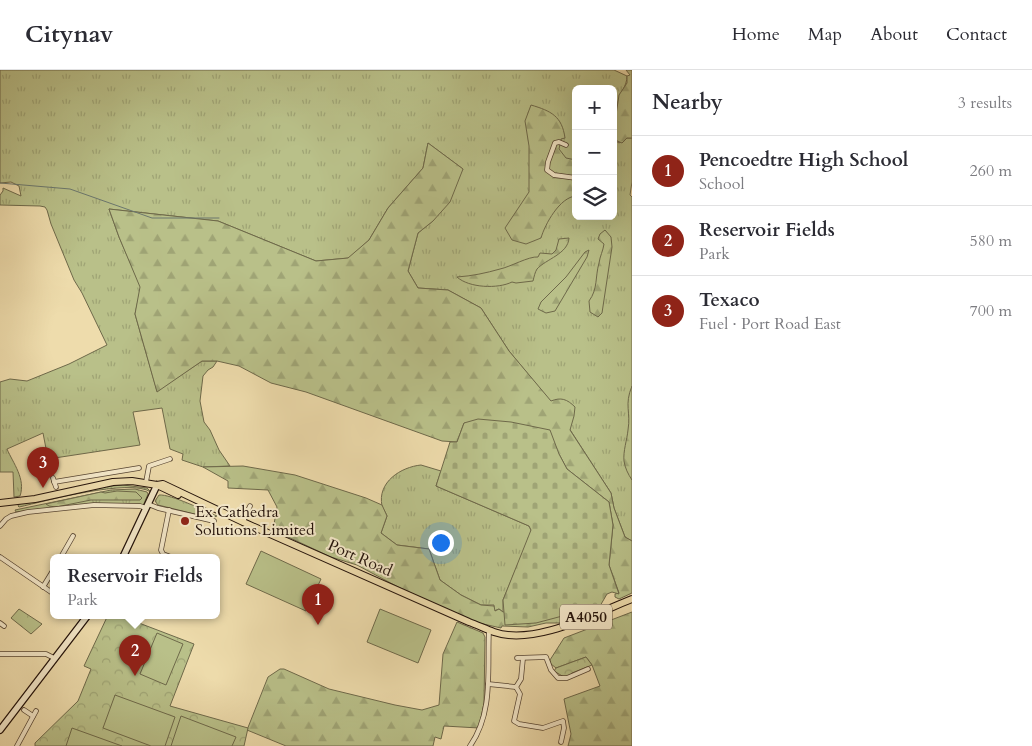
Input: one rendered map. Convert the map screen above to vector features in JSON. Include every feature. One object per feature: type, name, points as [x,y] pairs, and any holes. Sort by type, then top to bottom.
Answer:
[{"type":"main road","name":"A4050","points":[[0,503],[35,499],[120,482],[146,482],[157,485]]},
{"type":"main road","name":"Port Road","points":[[157,485],[162,489],[192,499],[489,630],[540,632],[564,627],[632,599]]},
{"type":"street","points":[[566,145],[559,142],[555,143],[547,170],[554,175],[572,177]]},
{"type":"street","points":[[146,482],[148,466],[170,459]]},
{"type":"street","points":[[54,482],[139,468]]},
{"type":"street","points":[[97,475],[99,485]]},
{"type":"street","points":[[124,554],[157,485]]},
{"type":"street","points":[[0,526],[8,517],[17,514],[54,508],[102,505],[147,506],[214,521]]},
{"type":"street","points":[[242,522],[250,506]]},
{"type":"street","points":[[163,554],[161,550],[169,510]]},
{"type":"street","points":[[63,554],[73,536]]},
{"type":"street","points":[[0,558],[50,591]]},
{"type":"street","points":[[43,587],[50,575]]},
{"type":"street","points":[[0,730],[83,619]]},
{"type":"street","points":[[470,746],[483,718],[488,684],[489,630]]},
{"type":"street","points":[[0,654],[46,654],[54,658]]},
{"type":"street","points":[[517,658],[546,657],[551,670],[558,678],[567,678],[588,669]]},
{"type":"street","points":[[516,687],[521,680],[523,658]]},
{"type":"street","points":[[488,684],[516,687]]},
{"type":"street","points":[[516,687],[520,694],[514,719],[515,722],[543,728],[563,721],[564,728],[561,742]]},
{"type":"street","points":[[24,710],[33,716]]},
{"type":"street","points":[[17,746],[36,711]]},
{"type":"green space","points":[[0,70],[614,70],[627,76],[617,109],[617,85],[572,85],[572,220],[617,220],[617,142],[619,143],[627,138],[632,138],[632,182],[630,195],[632,197],[632,541],[625,537],[614,508],[611,493],[556,408],[509,351],[481,308],[448,290],[418,288],[408,271],[418,233],[433,221],[463,169],[428,143],[423,168],[388,208],[369,240],[349,258],[316,261],[218,221],[109,209],[141,287],[135,314],[157,391],[202,361],[217,361],[203,376],[200,401],[204,422],[230,466],[203,467],[182,460],[183,454],[170,449],[162,408],[133,412],[140,445],[48,459],[43,433],[7,449],[18,471],[21,483],[20,496],[14,497],[13,472],[0,472],[0,382],[10,379],[27,381],[69,364],[107,345],[74,280],[47,210],[45,207],[40,206],[0,205],[0,195],[3,188],[21,196],[19,186],[11,182],[0,183]]},
{"type":"green space","points":[[626,70],[632,70],[632,138],[627,138],[622,143],[617,141],[617,108],[619,95],[627,83],[627,76],[630,75]]},
{"type":"green space","points":[[531,105],[550,112],[561,124],[565,138],[561,139],[559,149],[566,158],[572,159],[572,197],[564,201],[554,212],[541,238],[526,244],[512,240],[505,228],[529,192],[529,146],[525,121]]},
{"type":"green space","points":[[428,143],[463,169],[450,202],[433,221],[418,233],[408,271],[418,288],[448,290],[481,308],[509,351],[551,401],[564,400],[575,407],[570,430],[611,493],[614,508],[625,537],[632,541],[632,593],[619,599],[615,597],[615,594],[619,593],[609,565],[613,525],[609,502],[567,469],[559,454],[464,423],[457,442],[442,441],[306,392],[271,383],[239,366],[217,361],[202,361],[157,392],[135,314],[140,287],[109,209],[218,221],[316,261],[348,258],[369,240],[388,208],[423,168]]},
{"type":"green space","points":[[605,230],[611,237],[612,247],[602,313],[598,317],[590,312],[589,301],[595,287],[604,244],[598,239]]},
{"type":"green space","points":[[569,238],[568,244],[561,252],[537,269],[533,281],[512,282],[499,286],[484,286],[462,281],[457,277],[504,268],[530,258],[538,257],[540,253],[552,254],[556,250],[559,239]]},
{"type":"green space","points":[[589,250],[587,257],[555,311],[546,313],[538,309],[541,302],[566,277],[585,252]]},
{"type":"green space","points":[[632,386],[632,480],[624,464],[624,457],[629,424],[628,398]]},
{"type":"green space","points":[[478,419],[511,422],[550,430],[567,469],[609,502],[613,525],[609,565],[619,594],[612,592],[607,594],[600,606],[536,623],[505,625],[503,600],[531,530],[529,526],[436,486],[450,442],[457,442],[464,423]]},
{"type":"green space","points":[[421,465],[441,471],[436,486],[529,526],[531,530],[530,535],[503,600],[503,612],[499,609],[494,611],[494,605],[481,605],[461,595],[440,580],[429,549],[397,545],[381,533],[387,516],[382,506],[381,497],[387,483],[392,477],[406,469]]},
{"type":"green space","points":[[243,466],[295,475],[382,505],[387,516],[381,533],[397,545],[429,549],[440,580],[461,595],[481,605],[494,606],[495,611],[499,609],[503,612],[592,596],[600,606],[559,623],[546,623],[528,627],[502,626],[501,628],[479,623],[398,587],[357,565],[331,557],[273,530],[277,507],[268,490],[228,488],[228,481],[203,467]]},
{"type":"green space","points":[[123,485],[147,488],[151,492],[140,488],[107,489],[18,506],[19,504],[101,487]]},
{"type":"green space","points":[[135,489],[147,492],[148,494],[143,506],[95,505],[16,512],[15,510],[111,490]]},
{"type":"green space","points":[[101,492],[136,492],[142,498],[140,500],[91,500],[56,507],[46,504]]},
{"type":"green space","points":[[159,495],[179,500],[217,516],[211,518],[158,505],[155,501]]},
{"type":"green space","points":[[261,551],[321,579],[306,611],[246,584]]},
{"type":"green space","points":[[19,609],[42,624],[31,634],[11,618]]},
{"type":"green space","points":[[380,609],[431,630],[418,663],[367,642]]},
{"type":"green space","points":[[632,612],[632,746],[568,746],[571,734],[564,699],[600,686],[592,665],[586,657],[556,668],[551,664],[550,660],[564,638]]},
{"type":"green space","points":[[106,619],[128,619],[194,644],[170,706],[248,728],[244,746],[35,746],[35,743],[78,701],[91,669],[84,666]]},
{"type":"green space","points":[[457,622],[483,633],[485,637],[484,703],[479,728],[444,726],[441,739],[435,737],[433,746],[286,746],[247,730],[268,677],[280,669],[284,669],[329,689],[395,705],[422,710],[439,705],[443,654]]},
{"type":"green space","points":[[157,633],[183,644],[166,685],[140,674]]},
{"type":"green space","points":[[586,657],[592,665],[572,673],[570,676],[564,677],[554,671],[556,668]]},
{"type":"green space","points":[[115,695],[175,717],[165,746],[151,746],[103,728]]},
{"type":"green space","points":[[181,716],[236,737],[232,746],[171,746]]},
{"type":"green space","points":[[72,728],[122,746],[66,746]]},
{"type":"waterway","points":[[0,183],[70,189],[152,218],[219,218]]},
{"type":"place","name":"Texaco","points":[[43,488]]},
{"type":"place","name":"Ex Cathedra Solutions Limited","points":[[185,521]]},
{"type":"place","name":"Pencoedtre High School","points":[[318,625]]},
{"type":"place","name":"Reservoir Fields","points":[[135,676]]}]
